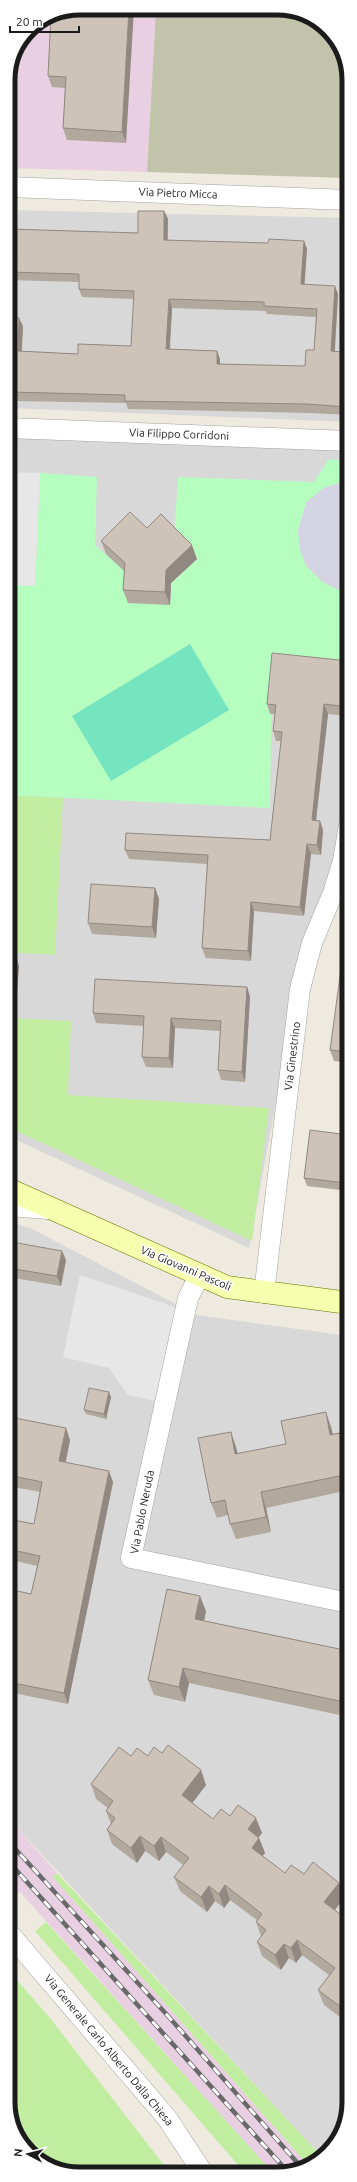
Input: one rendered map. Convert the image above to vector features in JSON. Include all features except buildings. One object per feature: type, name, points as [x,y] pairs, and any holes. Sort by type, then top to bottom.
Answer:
[{"type":"street","name":"Via Pietro Micca","points":[[15,187],[342,200]]},
{"type":"street","name":"Via Filippo Corridoni","points":[[15,428],[342,441]]},
{"type":"street","name":"Via Ginestrino","points":[[264,1293],[300,989],[312,943],[333,892],[342,864]]},
{"type":"street","name":"Via Giovanni Pascoli","points":[[15,1192],[199,1276],[227,1287],[342,1302]]},
{"type":"street","name":"Via Giovanni Pascoli","points":[[15,1207],[54,1210]]},
{"type":"street","name":"Via Pablo Neruda","points":[[199,1276],[188,1298],[131,1558],[342,1602]]},
{"type":"street","name":"Via Generale Carlo Alberto Dalla Chiesa","points":[[15,1940],[167,2118],[199,2167]]},
{"type":"shaded area","points":[[156,15],[147,172],[15,168],[16,68],[20,55],[26,44],[34,34],[44,26],[55,20],[68,16]]},
{"type":"shaded area","points":[[156,15],[277,15],[294,17],[320,31],[335,51],[339,59],[342,76],[342,178],[147,172]]},
{"type":"shaded area","points":[[15,210],[342,218],[342,422],[15,408]]},
{"type":"shaded area","points":[[15,435],[342,447],[342,838],[338,861],[296,994],[249,1248],[15,1139]]},
{"type":"shaded area","points":[[15,472],[40,473],[35,586],[15,585]]},
{"type":"shaded area","points":[[342,482],[342,592],[324,583],[306,566],[300,550],[298,530],[306,503],[323,488]]},
{"type":"shaded area","points":[[15,1223],[32,1229],[197,1315],[342,1335],[342,2102],[339,2123],[326,2145],[317,2152],[15,1826]]},
{"type":"shaded area","points":[[80,1275],[178,1308],[156,1401],[128,1395],[109,1368],[63,1357]]},
{"type":"shaded area","points":[[15,1826],[57,1873],[53,1877],[304,2161],[294,2165],[268,2167],[20,1892],[15,1896]]},
{"type":"green space","points":[[329,459],[342,460],[342,663],[272,656],[270,808],[15,795],[15,585],[35,586],[40,473],[97,477],[95,545],[130,576],[170,605],[171,583],[196,559],[174,537],[178,477],[314,482]]},
{"type":"green space","points":[[190,644],[229,710],[111,781],[72,716]]},
{"type":"green space","points":[[15,795],[63,798],[55,955],[15,952]]},
{"type":"green space","points":[[15,1018],[71,1021],[68,1095],[269,1108],[252,1241],[15,1130]]},
{"type":"green space","points":[[57,1873],[317,2152],[304,2161],[53,1877]]},
{"type":"green space","points":[[46,1922],[268,2167],[240,2167],[35,1931]]},
{"type":"green space","points":[[15,1978],[50,2018],[165,2167],[80,2167],[59,2164],[48,2158],[48,2134],[24,2134],[20,2127],[15,2106]]},
{"type":"railway","points":[[15,1849],[168,2016],[298,2163]]},
{"type":"railway","points":[[15,1869],[283,2167]]}]
